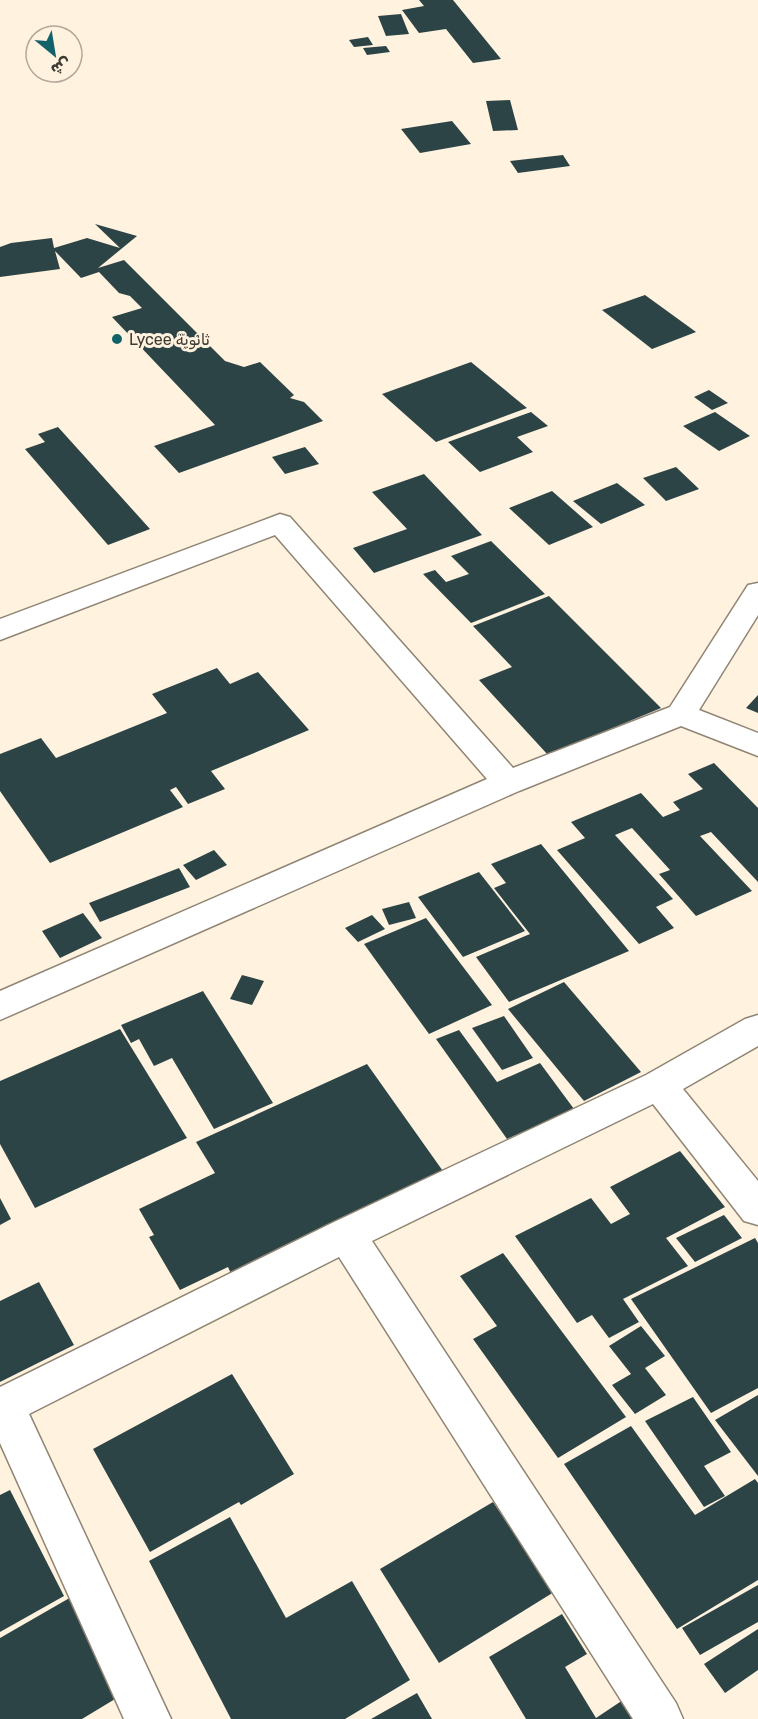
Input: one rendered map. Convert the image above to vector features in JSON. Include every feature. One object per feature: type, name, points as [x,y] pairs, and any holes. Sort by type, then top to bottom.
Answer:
[{"type":"street","points":[[0,630],[280,524],[508,783]]},
{"type":"street","points":[[0,1006],[508,783],[681,714],[758,592]]},
{"type":"street","points":[[681,714],[758,745]]},
{"type":"street","points":[[148,1719],[2,1407],[346,1235],[659,1085],[758,1029]]},
{"type":"street","points":[[659,1085],[758,1209]]},
{"type":"street","points":[[346,1235],[660,1719]]},
{"type":"building","points":[[419,0],[453,0],[501,59],[473,63],[446,29],[419,33],[402,10],[424,6]]},
{"type":"building","points":[[401,14],[409,34],[386,36],[378,16]]},
{"type":"building","points":[[368,37],[373,45],[354,47],[349,40]]},
{"type":"building","points":[[386,46],[390,52],[367,55],[363,48]]},
{"type":"building","points":[[510,100],[518,130],[493,131],[486,101]]},
{"type":"building","points":[[452,121],[471,144],[420,153],[401,129]]},
{"type":"building","points":[[563,155],[570,166],[518,173],[510,161]]},
{"type":"building","points":[[95,224],[137,236],[98,268],[124,260],[225,361],[244,367],[260,362],[294,395],[290,398],[304,402],[323,421],[179,473],[154,446],[215,425],[112,317],[142,308],[130,296],[119,293],[99,272],[81,278],[55,251],[60,269],[0,277],[0,247],[11,243],[52,238],[54,248],[87,238],[120,248]]},
{"type":"building","points":[[645,295],[696,332],[652,349],[602,310]]},
{"type":"building","points":[[471,362],[527,408],[436,442],[382,394]]},
{"type":"building","points":[[709,390],[728,403],[712,410],[694,397]]},
{"type":"building","points":[[531,412],[548,426],[517,437],[533,452],[480,472],[448,442]]},
{"type":"building","points":[[715,412],[750,436],[719,451],[683,426]]},
{"type":"building","points":[[58,427],[150,529],[108,545],[25,449],[45,442],[38,434]]},
{"type":"building","points":[[305,447],[319,464],[285,474],[272,457]]},
{"type":"building","points":[[676,467],[699,489],[666,501],[643,478]]},
{"type":"building","points":[[424,474],[482,535],[374,573],[353,548],[407,529],[372,492]]},
{"type":"building","points":[[617,483],[645,505],[601,524],[573,501]]},
{"type":"building","points":[[552,491],[593,527],[549,545],[509,508]]},
{"type":"building","points":[[491,541],[545,594],[471,623],[423,574],[435,570],[446,582],[469,574],[451,556]]},
{"type":"building","points":[[549,596],[661,708],[548,755],[479,680],[512,667],[473,626]]},
{"type":"building","points":[[217,668],[230,684],[258,672],[309,730],[211,771],[225,789],[188,804],[176,787],[170,790],[183,807],[50,863],[0,791],[0,754],[41,738],[56,758],[167,713],[152,694]]},
{"type":"building","points":[[758,695],[758,713],[746,708]]},
{"type":"building","points":[[714,763],[758,808],[758,882],[711,832],[700,836],[752,891],[696,916],[659,874],[670,870],[632,828],[615,835],[673,899],[656,907],[674,928],[639,944],[557,850],[585,838],[571,822],[641,793],[663,817],[680,810],[673,802],[703,789],[688,774]]},
{"type":"building","points":[[541,844],[629,951],[509,1002],[476,957],[530,934],[494,888],[506,883],[491,864]]},
{"type":"building","points":[[214,850],[227,865],[196,880],[183,865]]},
{"type":"building","points":[[179,868],[190,887],[100,922],[89,903]]},
{"type":"building","points":[[479,872],[525,931],[463,957],[418,897]]},
{"type":"building","points":[[409,902],[416,918],[389,925],[382,909]]},
{"type":"building","points":[[83,913],[102,938],[60,958],[42,931]]},
{"type":"building","points":[[372,915],[385,929],[358,942],[345,928]]},
{"type":"building","points":[[426,918],[492,1005],[429,1034],[364,944]]},
{"type":"building","points":[[242,975],[264,981],[252,1005],[230,999]]},
{"type":"building","points":[[564,982],[641,1072],[584,1101],[508,1009]]},
{"type":"building","points":[[203,991],[273,1103],[214,1129],[172,1058],[154,1066],[139,1039],[131,1043],[121,1025]]},
{"type":"building","points":[[504,1016],[533,1058],[502,1070],[472,1028]]},
{"type":"building","points":[[120,1029],[187,1138],[35,1208],[0,1144],[0,1081]]},
{"type":"building","points":[[459,1030],[497,1082],[540,1063],[574,1109],[507,1139],[436,1039]]},
{"type":"building","points":[[367,1064],[445,1174],[232,1276],[228,1267],[180,1290],[149,1237],[154,1235],[139,1209],[215,1173],[196,1142]]},
{"type":"building","points":[[680,1151],[725,1207],[666,1238],[688,1266],[623,1299],[639,1322],[609,1338],[592,1315],[577,1323],[515,1236],[591,1198],[611,1224],[630,1214],[610,1187]]},
{"type":"building","points":[[0,1198],[11,1219],[0,1225]]},
{"type":"building","points":[[724,1215],[742,1238],[695,1262],[676,1238]]},
{"type":"building","points":[[755,1238],[758,1243],[758,1388],[711,1413],[631,1299]]},
{"type":"building","points":[[503,1253],[626,1417],[558,1458],[473,1339],[497,1326],[460,1276]]},
{"type":"building","points":[[39,1282],[74,1345],[0,1382],[0,1301]]},
{"type":"building","points":[[641,1326],[665,1356],[645,1368],[666,1395],[635,1414],[612,1385],[631,1374],[609,1346]]},
{"type":"building","points":[[232,1374],[294,1474],[241,1505],[239,1502],[150,1552],[93,1449]]},
{"type":"building","points":[[758,1395],[758,1476],[715,1420]]},
{"type":"building","points":[[693,1397],[731,1452],[704,1466],[725,1496],[704,1507],[645,1421]]},
{"type":"building","points":[[631,1426],[695,1515],[755,1479],[758,1483],[758,1580],[677,1629],[564,1464]]},
{"type":"building","points":[[10,1490],[64,1596],[0,1632],[0,1495]]},
{"type":"building","points":[[493,1502],[554,1592],[439,1663],[380,1569]]},
{"type":"building","points":[[230,1517],[286,1618],[352,1581],[410,1680],[345,1719],[231,1719],[149,1561]]},
{"type":"building","points":[[758,1585],[758,1622],[700,1655],[682,1628]]},
{"type":"building","points":[[73,1596],[125,1693],[82,1719],[0,1719],[0,1638]]},
{"type":"building","points":[[562,1614],[587,1654],[565,1667],[596,1718],[629,1696],[645,1719],[526,1719],[489,1657]]},
{"type":"building","points":[[758,1629],[758,1670],[725,1693],[704,1664]]},
{"type":"building","points":[[417,1693],[432,1719],[371,1719]]},
{"type":"place","name":"Lycee ثانوية","points":[[117,339]]}]
